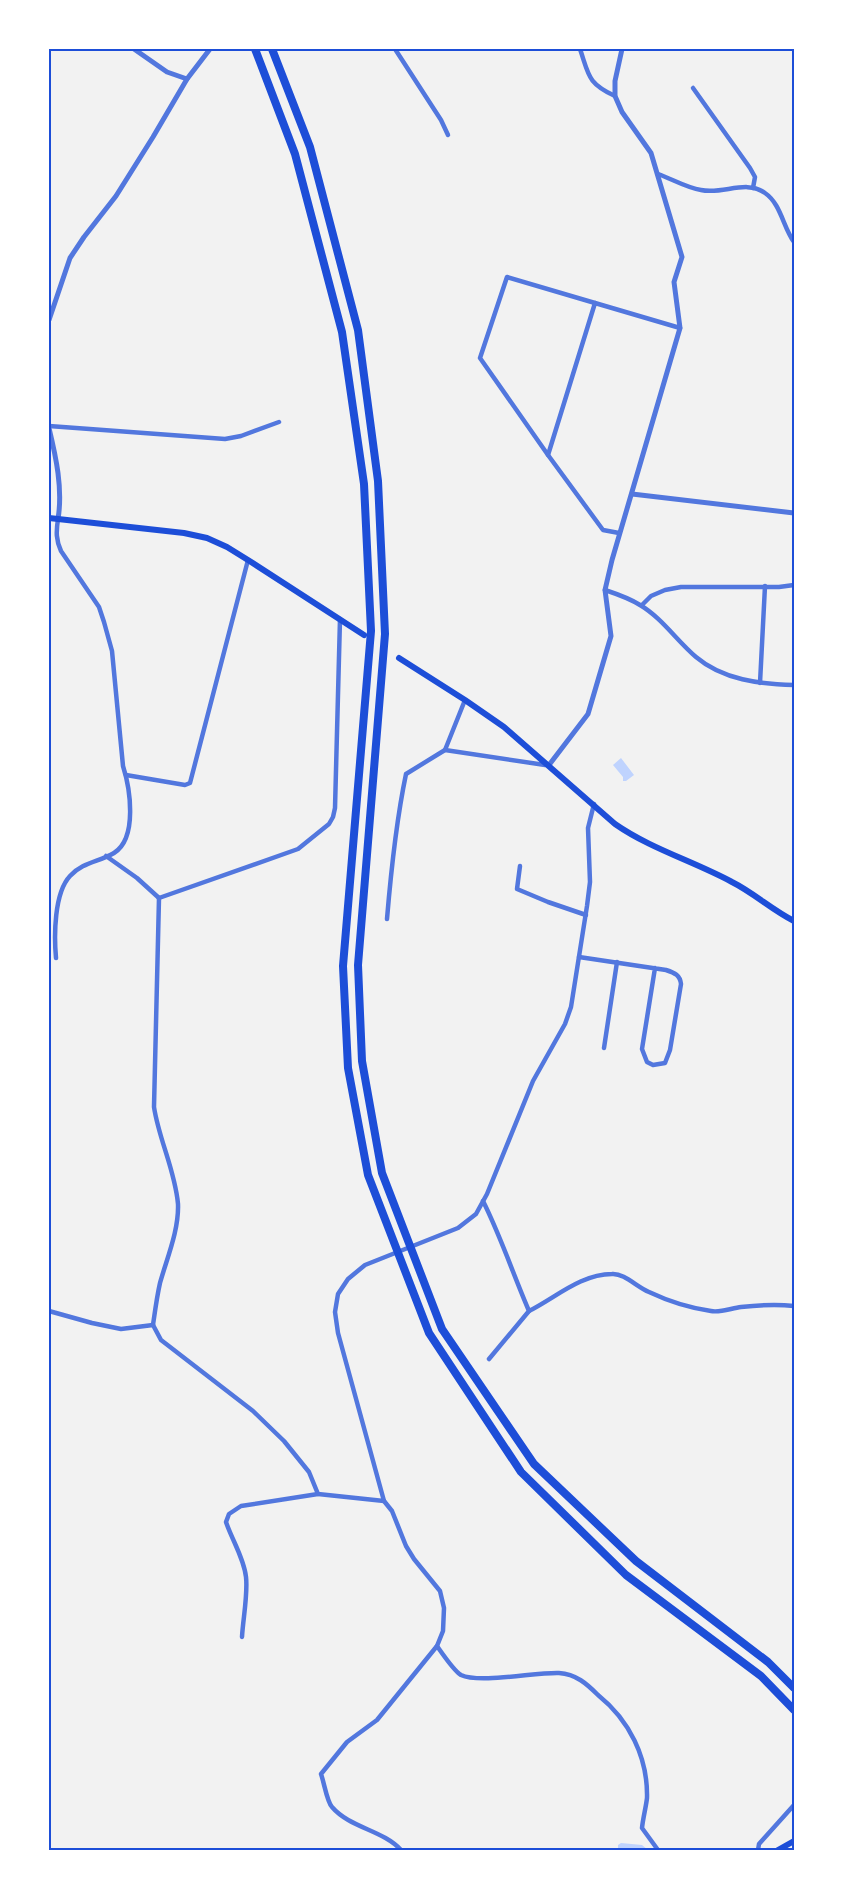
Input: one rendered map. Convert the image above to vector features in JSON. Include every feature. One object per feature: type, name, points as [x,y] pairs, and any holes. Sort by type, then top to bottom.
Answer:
[{"type":"highway","points":[[255,49],[296,154],[342,332],[364,484],[371,632],[343,966],[348,1068],[368,1175],[428,1333],[521,1472],[626,1575],[761,1676],[794,1710]]},
{"type":"highway","points":[[272,49],[310,147],[358,330],[378,481],[385,634],[358,965],[362,1061],[382,1172],[442,1329],[534,1464],[636,1561],[768,1662],[794,1688]]},
{"type":"main road","points":[[49,518],[198,536],[218,542],[364,635]]},
{"type":"main road","points":[[399,658],[504,727],[615,824],[637,838],[730,881],[794,921]]},
{"type":"main road","points":[[778,1850],[794,1841]]},
{"type":"street","points":[[134,49],[167,72],[187,79]]},
{"type":"street","points":[[49,320],[70,258],[121,187],[187,79],[210,49]]},
{"type":"street","points":[[395,49],[441,120],[448,135]]},
{"type":"street","points":[[580,49],[587,73],[603,91],[615,96]]},
{"type":"street","points":[[445,750],[549,766],[588,714],[611,636],[605,590],[619,533],[680,328],[674,282],[682,257],[651,153],[622,112],[615,96],[615,81],[622,49]]},
{"type":"street","points":[[693,88],[750,168],[754,178],[753,188]]},
{"type":"street","points":[[658,174],[702,191],[750,186],[765,193],[778,207],[788,234],[794,242]]},
{"type":"street","points":[[619,533],[602,530],[480,358],[507,277],[680,328]]},
{"type":"street","points":[[548,455],[595,303]]},
{"type":"street","points":[[56,958],[55,938],[59,902],[66,882],[69,877],[85,864],[106,856],[122,846],[127,836],[130,822],[126,775],[122,766],[112,651],[99,607],[56,541],[59,489],[56,458],[49,427],[225,439],[241,436],[279,422]]},
{"type":"street","points":[[632,494],[794,514]]},
{"type":"street","points":[[126,775],[147,777],[185,785],[190,782],[248,560]]},
{"type":"street","points":[[642,605],[652,596],[665,590],[681,587],[794,585]]},
{"type":"street","points":[[760,683],[765,586]]},
{"type":"street","points":[[605,590],[624,596],[642,605],[704,662],[727,675],[760,683],[794,684]]},
{"type":"street","points":[[158,898],[298,849],[329,824],[335,808],[340,619]]},
{"type":"street","points":[[387,920],[394,845],[406,774],[445,750],[465,700]]},
{"type":"street","points":[[401,1850],[395,1843],[348,1819],[331,1807],[321,1774],[347,1742],[377,1720],[437,1646],[443,1630],[445,1616],[440,1591],[414,1559],[406,1546],[392,1511],[384,1501],[344,1356],[335,1312],[338,1294],[348,1278],[365,1264],[458,1228],[476,1214],[483,1201],[534,1081],[565,1024],[571,1006],[590,882],[588,828],[594,804]]},
{"type":"street","points":[[106,856],[137,878],[158,898],[154,1107],[156,1122],[171,1170],[178,1206],[176,1223],[159,1286],[153,1325],[161,1340],[253,1411],[284,1441],[309,1472],[318,1494]]},
{"type":"street","points":[[520,866],[516,888],[548,902],[586,915]]},
{"type":"street","points":[[579,957],[618,962],[655,968],[666,970],[676,973],[680,978],[681,984],[669,1057],[665,1063],[658,1065],[646,1062],[642,1049],[655,968]]},
{"type":"street","points":[[604,1048],[618,962]]},
{"type":"street","points":[[483,1201],[499,1234],[512,1272],[529,1311]]},
{"type":"street","points":[[490,1359],[529,1311],[570,1286],[597,1276],[613,1273],[651,1293],[694,1308],[714,1312],[774,1304],[794,1306]]},
{"type":"street","points":[[49,1311],[122,1329],[153,1325]]},
{"type":"street","points":[[242,1637],[246,1578],[240,1556],[226,1522],[229,1514],[242,1506],[318,1494],[384,1501]]},
{"type":"street","points":[[437,1646],[459,1674],[471,1678],[560,1673],[580,1679],[612,1706],[630,1730],[642,1756],[647,1797],[642,1828],[658,1850]]},
{"type":"street","points":[[758,1850],[759,1844],[794,1805]]},
{"type":"water","points":[[621,758],[634,775],[626,781],[623,781],[623,777],[613,765]]},
{"type":"water","points":[[621,1843],[642,1845],[648,1850],[618,1850],[618,1845]]}]
